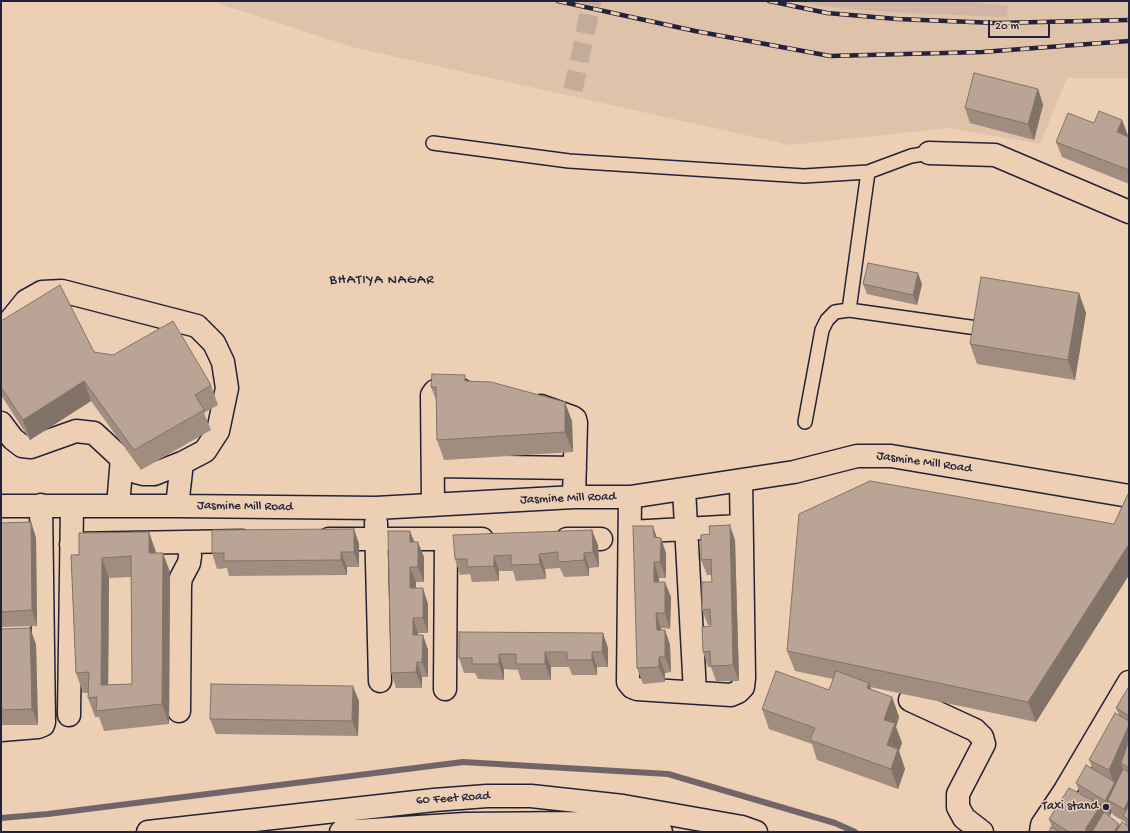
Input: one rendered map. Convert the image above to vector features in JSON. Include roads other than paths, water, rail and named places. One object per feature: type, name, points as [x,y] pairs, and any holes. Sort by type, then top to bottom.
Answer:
[{"type":"street","points":[[929,153],[995,155],[1129,212]]},
{"type":"street","points":[[1,335],[8,322],[26,301],[42,292],[62,291],[197,326],[214,343],[223,362],[226,388],[218,431],[205,451],[182,463],[154,474],[136,472],[94,433],[76,431],[31,448],[22,446],[1,423]]},
{"type":"street","points":[[434,505],[432,400],[435,390],[479,390]]},
{"type":"street","points":[[523,400],[572,417],[575,420],[574,497]]},
{"type":"street","name":"Jasmine Mill Road","points":[[1,506],[376,508],[574,497],[630,497],[794,472],[857,456],[891,456],[1129,496]]},
{"type":"street","points":[[118,506],[122,458]]},
{"type":"street","points":[[177,506],[182,463]]},
{"type":"street","points":[[433,466],[575,468]]},
{"type":"street","points":[[630,497],[628,682],[637,689],[731,695],[738,692],[742,687],[744,678],[741,481]]},
{"type":"street","points":[[684,489],[695,692]]},
{"type":"street","points":[[1,730],[41,727],[44,722],[31,535],[41,506]]},
{"type":"street","points":[[69,716],[72,506]]},
{"type":"street","points":[[376,508],[380,681]]},
{"type":"street","points":[[630,532],[742,525]]},
{"type":"street","points":[[306,540],[377,538],[500,539]]},
{"type":"street","points":[[445,689],[446,539]]},
{"type":"street","points":[[547,539],[601,539]]},
{"type":"street","points":[[71,544],[260,540]]},
{"type":"street","points":[[179,711],[180,585],[181,578],[189,563],[189,542]]},
{"type":"street","points":[[1041,832],[1042,825],[1064,792],[1129,682]]},
{"type":"street","points":[[910,700],[975,730],[982,737],[984,744],[958,794],[958,807],[964,818],[982,832]]},
{"type":"street","points":[[1056,832],[1129,710]]},
{"type":"street","name":"60 Feet Road","points":[[148,832],[426,800],[487,796],[531,796],[623,806],[742,827],[756,832]]},
{"type":"street","name":"60 Feet Road","points":[[341,832],[465,824],[578,823],[617,826],[661,832]]},
{"type":"lane","points":[[433,143],[475,150],[583,162],[804,176],[868,172],[911,156],[929,153]]},
{"type":"lane","points":[[849,310],[868,172]]},
{"type":"lane","points":[[805,422],[822,330],[827,320],[835,312],[849,310],[977,328]]},
{"type":"waterway","points":[[1,818],[48,814],[463,762],[668,774],[835,823],[855,832]]},
{"type":"tunnel","points":[[573,90],[592,1]]},
{"type":"railway","points":[[558,1],[695,31],[830,56],[982,52],[1129,41]]},
{"type":"railway","points":[[769,1],[827,13],[897,19],[996,23],[1129,20]]},
{"type":"place","name":"Taxi stand","points":[[1106,807]]},
{"type":"district","name":"BHATIYA NAGAR","points":[[382,281]]}]
